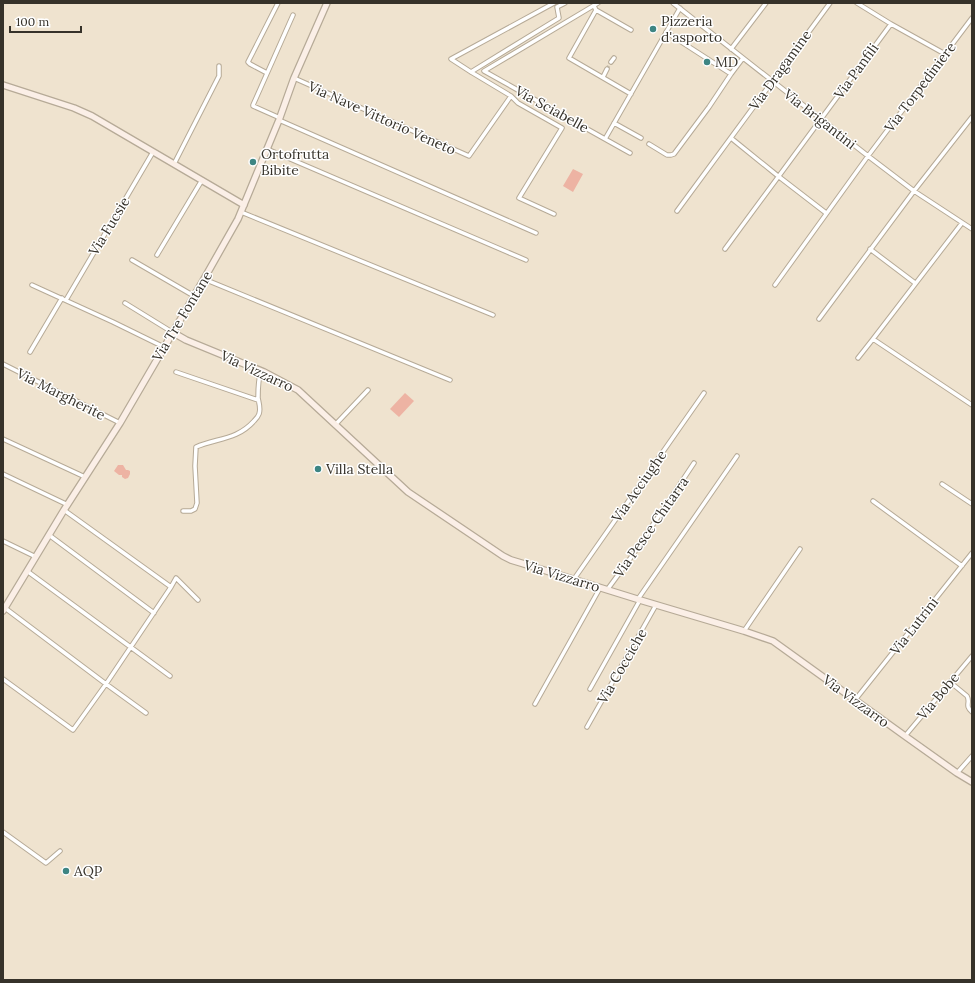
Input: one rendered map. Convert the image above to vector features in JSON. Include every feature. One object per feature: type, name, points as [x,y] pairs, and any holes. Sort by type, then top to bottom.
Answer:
[{"type":"street","points":[[267,73],[248,62],[278,3]]},
{"type":"street","name":"Via Tre Fontane","points":[[4,609],[64,510],[120,423],[204,279],[241,212],[294,78],[327,3]]},
{"type":"street","points":[[554,3],[451,59],[510,96],[518,103],[562,128],[519,198],[554,214]]},
{"type":"street","points":[[471,72],[559,18],[557,7],[565,3]]},
{"type":"street","name":"Via Sciabelle","points":[[598,3],[484,71],[605,139],[680,8]]},
{"type":"street","name":"Via Brigantini","points":[[672,3],[914,191],[972,229]]},
{"type":"street","points":[[731,49],[766,3]]},
{"type":"street","name":"Via Dragamine","points":[[677,211],[830,3]]},
{"type":"street","points":[[857,3],[945,54]]},
{"type":"street","points":[[594,6],[596,10],[631,30]]},
{"type":"street","points":[[596,10],[570,58],[631,94]]},
{"type":"street","points":[[293,15],[253,106],[536,234]]},
{"type":"street","name":"Via Torpediniere","points":[[775,285],[868,156],[972,18]]},
{"type":"street","name":"Via Panfili","points":[[725,249],[891,24]]},
{"type":"street","points":[[666,32],[731,74]]},
{"type":"street","points":[[649,144],[667,155],[674,154],[743,58]]},
{"type":"street","points":[[174,164],[219,76],[219,66]]},
{"type":"street","points":[[603,77],[608,69]]},
{"type":"street","name":"Via Nave Vittorio Veneto","points":[[294,78],[469,156],[510,96]]},
{"type":"street","points":[[3,85],[74,108],[92,116],[244,205]]},
{"type":"street","points":[[819,319],[870,249],[972,117]]},
{"type":"street","points":[[614,123],[641,138]]},
{"type":"street","points":[[731,138],[826,213]]},
{"type":"street","points":[[605,139],[630,153]]},
{"type":"street","points":[[267,149],[526,260]]},
{"type":"street","name":"Via Fucsie","points":[[30,352],[153,152]]},
{"type":"street","points":[[157,255],[202,180]]},
{"type":"street","points":[[241,212],[493,315]]},
{"type":"street","points":[[858,358],[962,223]]},
{"type":"street","points":[[870,249],[915,284]]},
{"type":"street","points":[[132,260],[194,296]]},
{"type":"street","points":[[204,279],[450,380]]},
{"type":"street","points":[[32,285],[164,347]]},
{"type":"street","points":[[125,303],[172,332]]},
{"type":"street","name":"Via Vizzarro","points":[[172,332],[186,340],[261,371],[301,392],[408,492],[503,556],[511,560],[773,641],[905,736],[972,782]]},
{"type":"street","points":[[873,339],[972,405]]},
{"type":"street","name":"Via Margherite","points":[[3,364],[120,423]]},
{"type":"street","points":[[183,511],[191,511],[195,509],[197,503],[195,466],[196,447],[239,433],[249,426],[259,414],[258,380],[261,371]]},
{"type":"street","points":[[176,372],[258,400]]},
{"type":"street","points":[[335,425],[368,390]]},
{"type":"street","name":"Via Acciughe","points":[[574,579],[704,393]]},
{"type":"street","points":[[3,439],[85,477]]},
{"type":"street","points":[[590,689],[639,600],[737,456]]},
{"type":"street","name":"Via Pesce Chitarra","points":[[607,590],[632,556],[694,463]]},
{"type":"street","points":[[3,474],[68,505]]},
{"type":"street","points":[[942,484],[972,504]]},
{"type":"street","points":[[873,501],[962,566]]},
{"type":"street","points":[[64,510],[171,588]]},
{"type":"street","points":[[49,535],[154,613]]},
{"type":"street","points":[[3,541],[36,557]]},
{"type":"street","points":[[744,631],[800,549]]},
{"type":"street","name":"Via Lutrini","points":[[855,700],[972,553]]},
{"type":"street","points":[[27,571],[170,676]]},
{"type":"street","points":[[3,679],[73,730],[106,684],[171,588],[176,578],[198,600]]},
{"type":"street","points":[[535,704],[600,588]]},
{"type":"street","name":"Via Cocciche","points":[[587,727],[656,605]]},
{"type":"street","points":[[4,609],[146,713]]},
{"type":"street","name":"Via Bobe","points":[[905,736],[972,656]]},
{"type":"street","points":[[950,682],[967,696],[969,699],[968,709],[972,712]]},
{"type":"street","points":[[958,773],[972,756]]},
{"type":"street","points":[[3,832],[46,863],[60,851]]},
{"type":"shaded area","points":[[573,169],[583,174],[573,192],[563,186]]},
{"type":"shaded area","points":[[405,393],[414,401],[399,417],[390,409]]},
{"type":"shaded area","points":[[118,465],[123,465],[126,470],[130,471],[128,478],[125,479],[122,475],[119,475],[114,471]]},
{"type":"tunnel","points":[[607,69],[611,62]]},
{"type":"place","name":"Pizzeria d'asporto","points":[[653,29]]},
{"type":"place","name":"MD","points":[[707,62]]},
{"type":"place","name":"Ortofrutta Bibite","points":[[253,162]]},
{"type":"place","name":"Villa Stella","points":[[318,469]]},
{"type":"place","name":"AQP","points":[[66,871]]}]
